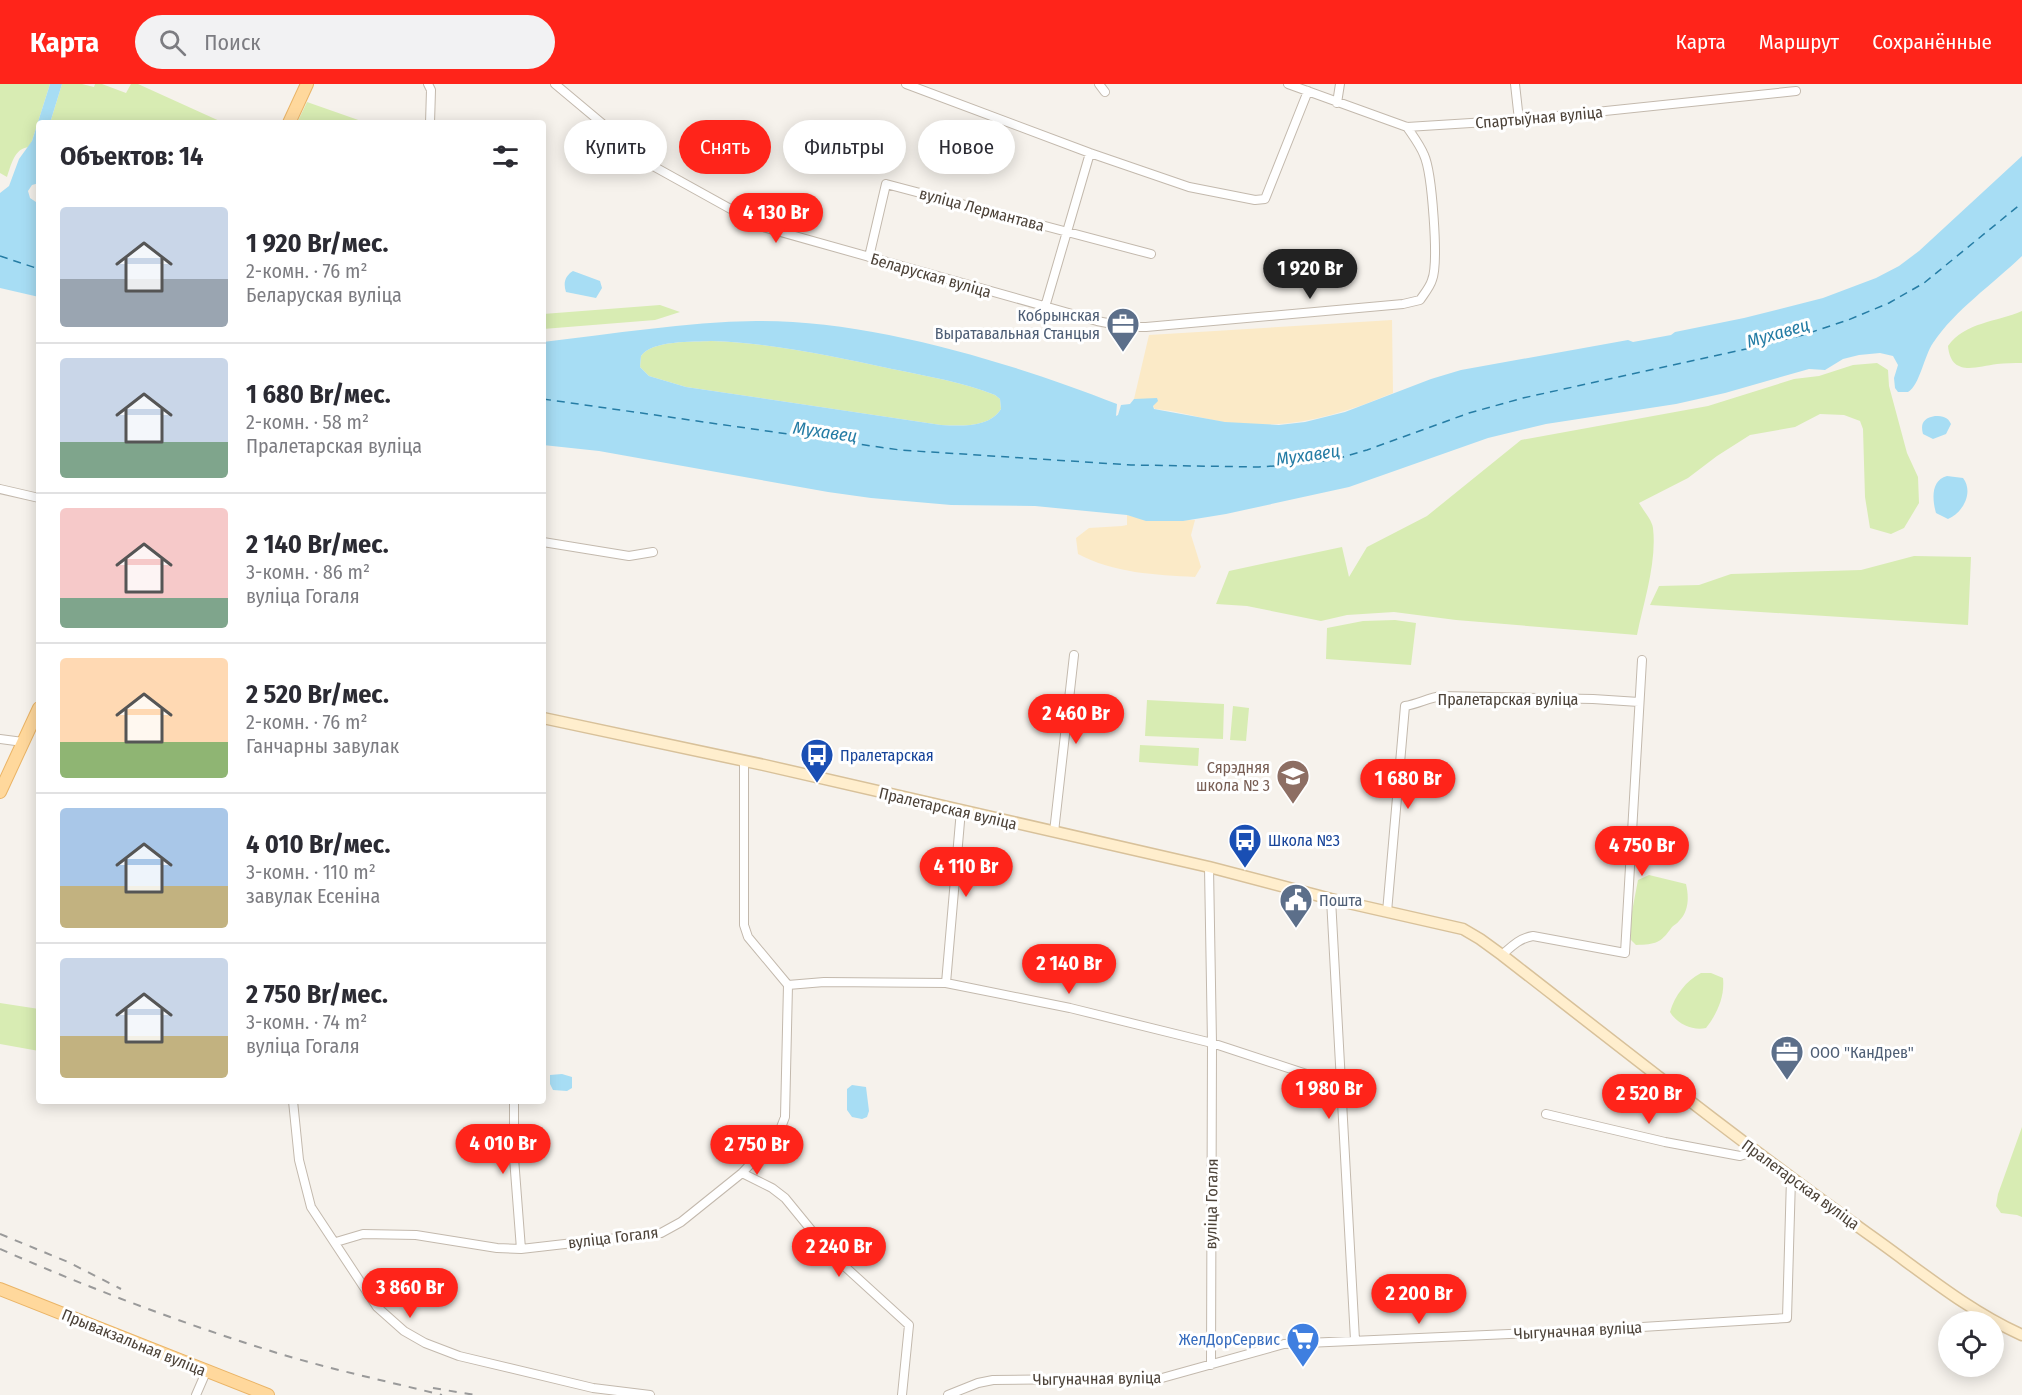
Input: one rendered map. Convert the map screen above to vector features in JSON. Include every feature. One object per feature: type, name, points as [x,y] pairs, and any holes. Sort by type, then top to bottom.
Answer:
[{"type":"main road","points":[[290,120],[307,84]]},
{"type":"main road","points":[[0,792],[36,714]]},
{"type":"main road","name":"Пралетарская вуліца","points":[[546,719],[961,810],[1209,867],[1331,899],[1462,929],[1503,956],[1791,1179],[1987,1317],[2022,1335]]},
{"type":"main road","name":"Прывакзальная вуліца","points":[[0,1289],[265,1394]]},
{"type":"street","points":[[428,84],[431,90],[430,120]]},
{"type":"street","name":"Беларуская вуліца","points":[[555,84],[653,166],[763,227],[1097,321],[1128,327],[1403,304],[1420,300],[1432,279],[1435,264],[1432,204],[1428,167],[1424,154],[1407,127]]},
{"type":"street","points":[[906,84],[1188,187],[1255,200],[1265,199],[1308,92]]},
{"type":"street","points":[[1099,84],[1106,92]]},
{"type":"street","name":"Спартыўная вуліца","points":[[1288,84],[1407,127],[1519,120],[1777,88],[1796,91]]},
{"type":"street","points":[[1337,103],[1340,84]]},
{"type":"street","points":[[1515,84],[1519,120]]},
{"type":"street","points":[[1046,307],[1090,153]]},
{"type":"street","name":"вуліца Лермантава","points":[[869,257],[886,184],[1151,254]]},
{"type":"street","points":[[0,489],[36,497]]},
{"type":"street","points":[[546,542],[629,556],[653,552]]},
{"type":"street","points":[[1053,832],[1074,655]]},
{"type":"street","points":[[1503,956],[1516,943],[1533,936],[1625,953],[1642,660]]},
{"type":"street","name":"Пралетарская вуліца","points":[[1387,912],[1404,706],[1419,704],[1442,696],[1639,702]]},
{"type":"street","points":[[0,739],[23,742]]},
{"type":"street","points":[[744,761],[744,925],[748,937],[788,985],[824,982],[946,983],[1070,1008],[1212,1042],[1340,1085]]},
{"type":"street","points":[[946,983],[961,810]]},
{"type":"street","name":"вуліца Гогаля","points":[[1209,867],[1212,1042],[1211,1365]]},
{"type":"street","points":[[1331,899],[1355,1340]]},
{"type":"street","name":"вуліца Гогаля","points":[[336,1242],[363,1234],[416,1235],[496,1248],[521,1249],[661,1233],[681,1222],[742,1173],[778,1135],[785,1116],[788,985]]},
{"type":"street","points":[[293,1104],[299,1160],[310,1207],[336,1242],[377,1307],[404,1331],[424,1343],[459,1356],[593,1388],[650,1395]]},
{"type":"street","points":[[514,1104],[514,1158],[521,1249]]},
{"type":"street","points":[[1546,1114],[1665,1142],[1740,1156],[1755,1150]]},
{"type":"street","points":[[742,1173],[772,1188],[785,1198],[830,1253],[909,1325],[902,1395]]},
{"type":"street","name":"Чыгуначная вуліца","points":[[948,1395],[978,1383],[993,1380],[1162,1378],[1284,1344],[1577,1331],[1787,1318],[1791,1179]]},
{"type":"street","points":[[196,1395],[206,1372]]},
{"type":"green space","points":[[0,84],[50,84],[39,120],[36,120],[36,128],[29,147],[17,154],[7,177],[0,173]]},
{"type":"green space","points":[[62,84],[82,84],[94,87],[95,84],[102,84],[126,93],[131,84],[138,84],[217,120],[51,120]]},
{"type":"green space","points":[[307,102],[358,120],[298,120]]},
{"type":"green space","points":[[660,305],[680,312],[655,320],[546,329],[546,314]]},
{"type":"green space","points":[[2022,311],[2022,363],[1965,368],[1954,362],[1948,346],[1963,332]]},
{"type":"green space","points":[[711,341],[757,344],[802,351],[970,386],[995,395],[1000,399],[1001,409],[996,415],[982,423],[941,425],[686,387],[649,376],[640,367],[641,356],[654,347],[663,344]]},
{"type":"green space","points":[[1877,363],[1888,370],[1889,386],[1907,453],[1918,477],[1919,503],[1904,528],[1891,534],[1870,528],[1865,497],[1863,429],[1860,421],[1844,415],[1820,414],[1795,427],[1750,435],[1688,478],[1639,503],[1652,525],[1654,541],[1649,582],[1637,635],[1456,620],[1394,612],[1347,615],[1321,621],[1247,606],[1216,604],[1229,571],[1342,547],[1349,577],[1367,547],[1427,516],[1521,440],[1708,406],[1794,379],[1819,376],[1853,365]]},
{"type":"green space","points":[[1914,556],[1971,557],[1968,625],[1650,605],[1659,586],[1699,585],[1731,574],[1861,570]]},
{"type":"green space","points":[[1395,620],[1416,623],[1411,665],[1326,659],[1327,628],[1363,621]]},
{"type":"green space","points":[[1147,700],[1224,704],[1223,739],[1145,736]]},
{"type":"green space","points":[[1233,706],[1249,708],[1246,741],[1230,740]]},
{"type":"green space","points":[[1140,745],[1199,748],[1198,766],[1139,762]]},
{"type":"green space","points":[[1649,875],[1686,884],[1687,904],[1685,913],[1661,940],[1636,945],[1631,940],[1630,922],[1638,880]]},
{"type":"green space","points":[[1701,973],[1711,973],[1723,978],[1723,992],[1717,1011],[1710,1023],[1706,1028],[1696,1028],[1681,1023],[1670,1012],[1682,989]]},
{"type":"green space","points":[[0,1003],[36,1009],[36,1050],[0,1044]]},
{"type":"green space","points":[[2022,1127],[2022,1217],[2001,1213],[1996,1206],[1998,1194]]},
{"type":"sand","points":[[1392,320],[1393,393],[1351,409],[1289,423],[1246,424],[1155,409],[1153,406],[1157,401],[1134,399],[1149,335]]},
{"type":"sand","points":[[1127,515],[1153,521],[1195,520],[1191,535],[1201,567],[1195,577],[1120,569],[1078,554],[1076,538],[1089,528],[1127,525]]},
{"type":"water","points":[[50,84],[62,84],[51,120],[39,120]]},
{"type":"water","points":[[36,128],[36,184],[32,185],[28,191],[30,198],[36,202],[36,296],[0,288],[0,193],[9,186],[19,159],[32,141]]},
{"type":"water","name":"Мухавец","points":[[2022,156],[2022,256],[1952,319],[1933,343],[1916,383],[1908,392],[1898,392],[1895,388],[1894,378],[1898,365],[1893,356],[1880,353],[1859,355],[1843,359],[1825,370],[1809,369],[1725,393],[1676,404],[1546,424],[1488,438],[1349,487],[1183,521],[1146,521],[1127,515],[1035,506],[951,505],[871,498],[599,451],[546,445],[546,342],[729,322],[800,323],[846,328],[940,346],[1031,373],[1117,404],[1116,416],[1121,405],[1130,404],[1134,399],[1157,398],[1154,409],[1225,422],[1279,425],[1305,422],[1345,412],[1461,370],[1628,340],[1633,342],[1671,335],[1675,332],[1744,318],[1823,298],[1876,278],[1899,266],[1919,251]],"holes":[[[711,341],[780,347],[931,377],[983,390],[1000,399],[1001,409],[996,415],[982,423],[941,425],[686,387],[649,376],[640,367],[641,356],[646,351],[663,344]]]},
{"type":"water","points":[[573,271],[600,281],[602,288],[596,298],[566,292],[565,280]]},
{"type":"water","points":[[1945,417],[1951,424],[1946,434],[1933,439],[1923,434],[1922,427],[1928,418]]},
{"type":"water","points":[[1947,476],[1963,478],[1967,489],[1967,496],[1962,507],[1948,519],[1936,513],[1934,502],[1935,486]]},
{"type":"water","points":[[562,1074],[572,1077],[572,1088],[567,1091],[553,1090],[550,1075]]},
{"type":"water","points":[[852,1085],[866,1087],[869,1111],[867,1117],[862,1119],[852,1117],[847,1110],[847,1089]]},
{"type":"ferry route","points":[[546,399],[900,450],[1131,465],[1259,467],[1302,464],[1336,459],[1367,450],[1469,413],[1523,398],[1746,349],[1803,335],[1848,320],[1889,303],[1924,283],[2022,203]]},
{"type":"ferry route","points":[[0,256],[36,268]]},
{"type":"railway","points":[[0,1234],[68,1262],[121,1289]]},
{"type":"railway","points":[[0,1249],[136,1304],[239,1341],[316,1364],[442,1395]]},
{"type":"railway","points":[[433,1388],[475,1395]]},
{"type":"place","name":"Кобрынская Выратавальная Станцыя","points":[[1123,353]]},
{"type":"place","name":"Пралетарская","points":[[817,784]]},
{"type":"place","name":"Сярэдняя школа № 3","points":[[1293,805]]},
{"type":"place","name":"Школа №3","points":[[1245,869]]},
{"type":"place","name":"Пошта","points":[[1296,929]]},
{"type":"place","name":"ООО \"КанДрев\"","points":[[1787,1081]]},
{"type":"place","name":"ЖелДорСервис","points":[[1303,1368]]}]
